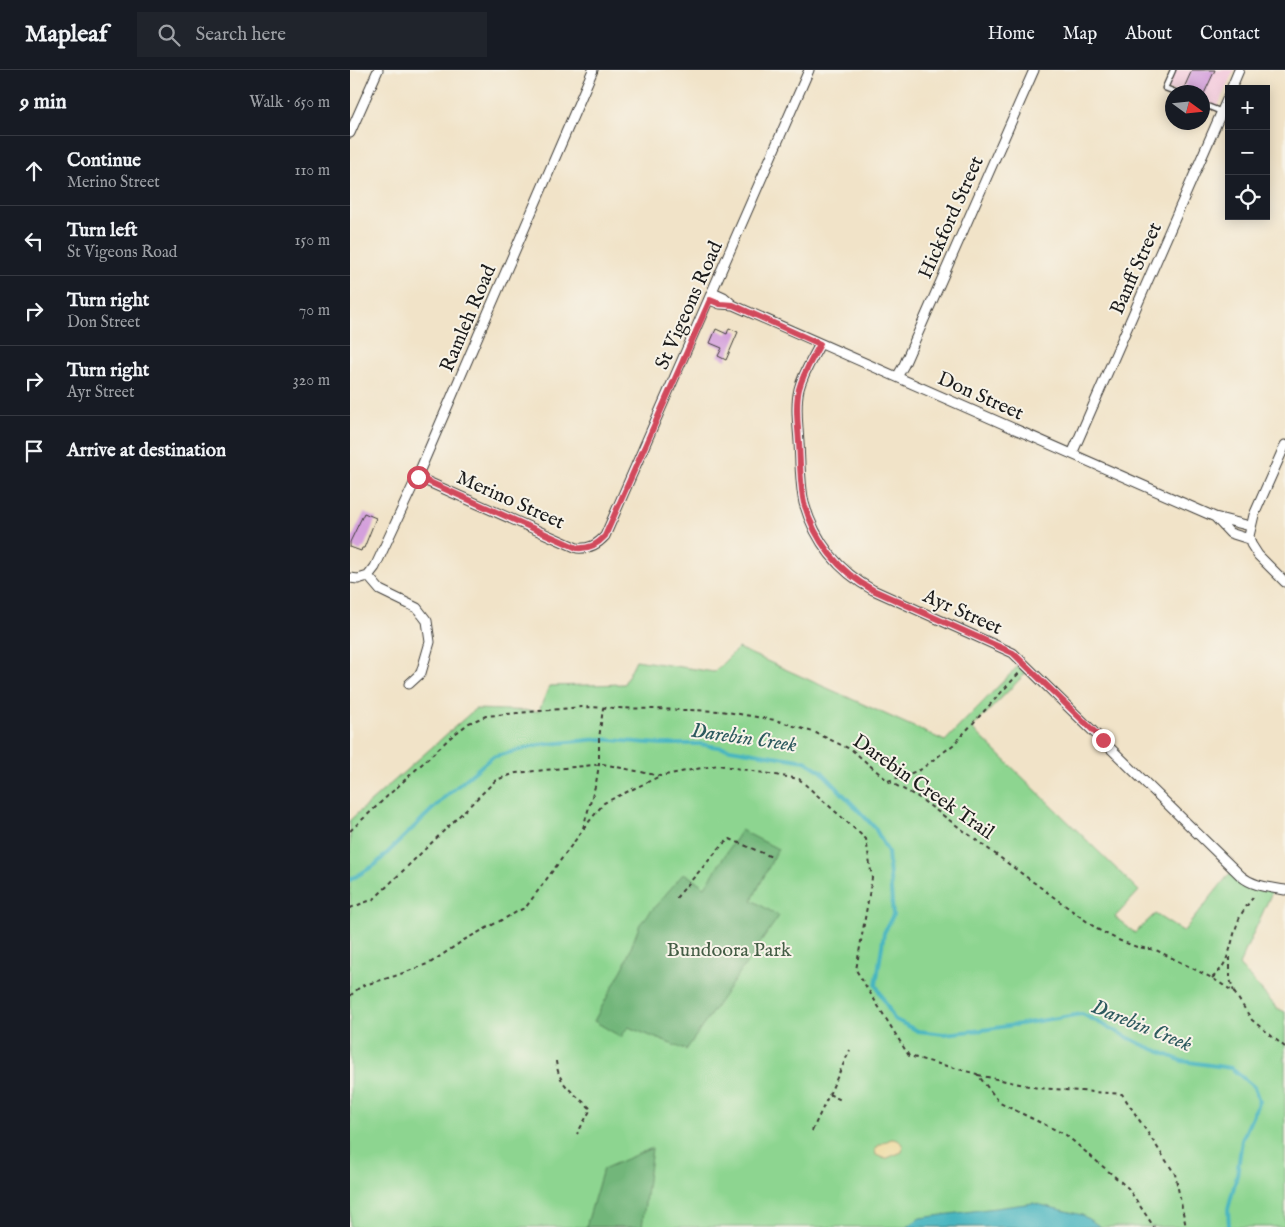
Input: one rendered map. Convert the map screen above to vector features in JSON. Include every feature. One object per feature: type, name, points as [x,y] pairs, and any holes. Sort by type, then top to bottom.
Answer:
[{"type":"street","points":[[350,133],[378,70]]},
{"type":"street","name":"Ramleh Road","points":[[368,576],[375,568],[418,477],[593,70]]},
{"type":"street","name":"St Vigeons Road","points":[[591,547],[600,542],[605,536],[809,70]]},
{"type":"street","name":"Hickford Street","points":[[896,377],[908,356],[1034,70]]},
{"type":"street","points":[[1233,85],[1239,70]]},
{"type":"street","name":"Banff Street","points":[[1072,454],[1225,105]]},
{"type":"street","name":"Don Street","points":[[711,296],[720,304],[733,305],[1215,517],[1250,526]]},
{"type":"street","name":"Ayr Street","points":[[820,344],[799,389],[798,412],[804,501],[813,529],[841,568],[856,581],[873,590],[1013,653],[1241,876],[1248,882],[1260,886],[1285,890]]},
{"type":"street","points":[[1285,445],[1250,526],[1249,539],[1258,555],[1285,582]]},
{"type":"street","name":"Merino Street","points":[[418,477],[577,548],[591,547]]},
{"type":"street","name":"Don Street","points":[[1215,517],[1230,533],[1249,539]]},
{"type":"street","points":[[350,578],[358,579],[368,576],[380,590],[417,608],[427,621],[430,642],[421,673],[409,684]]},
{"type":"lane","points":[[1166,85],[1173,70]]},
{"type":"lane","points":[[1210,107],[1222,112]]},
{"type":"path","points":[[888,781],[920,770],[953,745],[1027,665]]},
{"type":"path","points":[[582,831],[596,783],[603,708]]},
{"type":"path","name":"Darebin Creek Trail","points":[[350,831],[469,723],[486,716],[603,708],[721,711],[775,720],[816,733],[852,750],[888,781],[918,797],[1097,929],[1137,947],[1156,950],[1212,978],[1234,992],[1252,1020],[1285,1048]]},
{"type":"path","points":[[350,908],[374,899],[496,780],[516,773],[603,764],[660,776]]},
{"type":"path","points":[[350,996],[361,986],[430,963],[464,940],[526,907],[604,803],[660,776],[718,765],[799,779],[866,839],[872,878],[856,970],[909,1056],[1038,1088],[1122,1094],[1175,1174],[1186,1227]]},
{"type":"path","points":[[676,898],[723,844],[730,839],[774,858]]},
{"type":"path","points":[[1234,992],[1230,979],[1230,955],[1238,921],[1260,886]]},
{"type":"path","points":[[1212,978],[1224,966],[1230,955]]},
{"type":"path","points":[[812,1131],[850,1050]]},
{"type":"path","points":[[556,1061],[558,1075],[564,1084],[591,1108],[577,1134]]},
{"type":"path","points":[[977,1074],[1000,1103],[1066,1135],[1128,1188],[1154,1227]]},
{"type":"path","points":[[829,1094],[841,1100]]},
{"type":"shaded area","points":[[1174,70],[1234,70],[1227,85],[1225,85],[1225,90],[1216,110],[1210,107],[1210,85],[1167,85]]},
{"type":"green space","name":"Bundoora Park","points":[[738,648],[945,741],[1018,666],[1026,673],[972,728],[1139,891],[1115,917],[1135,933],[1155,914],[1183,932],[1230,873],[1250,886],[1272,892],[1239,965],[1277,1008],[1285,1012],[1285,1227],[350,1227],[350,820],[475,709],[539,711],[549,686],[624,684],[636,660],[714,672]]},
{"type":"green space","points":[[741,830],[778,849],[752,900],[779,916],[686,1050],[628,1027],[621,1037],[594,1021],[624,966],[640,924],[684,873],[705,887]]},
{"type":"green space","points":[[652,1148],[642,1227],[586,1227],[603,1169]]},
{"type":"sand","points":[[891,1139],[900,1142],[903,1148],[902,1152],[885,1159],[876,1155],[875,1150],[879,1145]]},
{"type":"water","points":[[1033,1203],[1082,1215],[1101,1227],[907,1227],[920,1218]]},
{"type":"building","points":[[1192,70],[1215,70],[1208,85],[1185,85]]},
{"type":"building","points":[[729,328],[738,332],[726,360],[718,356],[722,348],[710,343],[716,329],[727,334]]},
{"type":"building","points":[[364,513],[376,518],[361,551],[350,547],[350,542]]},
{"type":"waterway","name":"Darebin Creek","points":[[350,880],[375,865],[446,796],[492,757],[539,745],[599,739],[661,744],[699,744],[805,761],[821,771],[875,828],[888,852],[893,915],[884,933],[876,985],[894,1019],[918,1031],[944,1034],[983,1030],[1082,1014],[1141,1044],[1182,1061],[1231,1068],[1254,1087],[1259,1101],[1242,1140],[1237,1175],[1228,1209],[1229,1227]]},
{"type":"route","points":[[418,477],[577,548],[591,547],[600,542],[605,536],[710,300],[720,304],[733,305],[820,344],[799,389],[800,455],[804,501],[813,529],[830,556],[856,581],[1013,653],[1103,740]]}]
